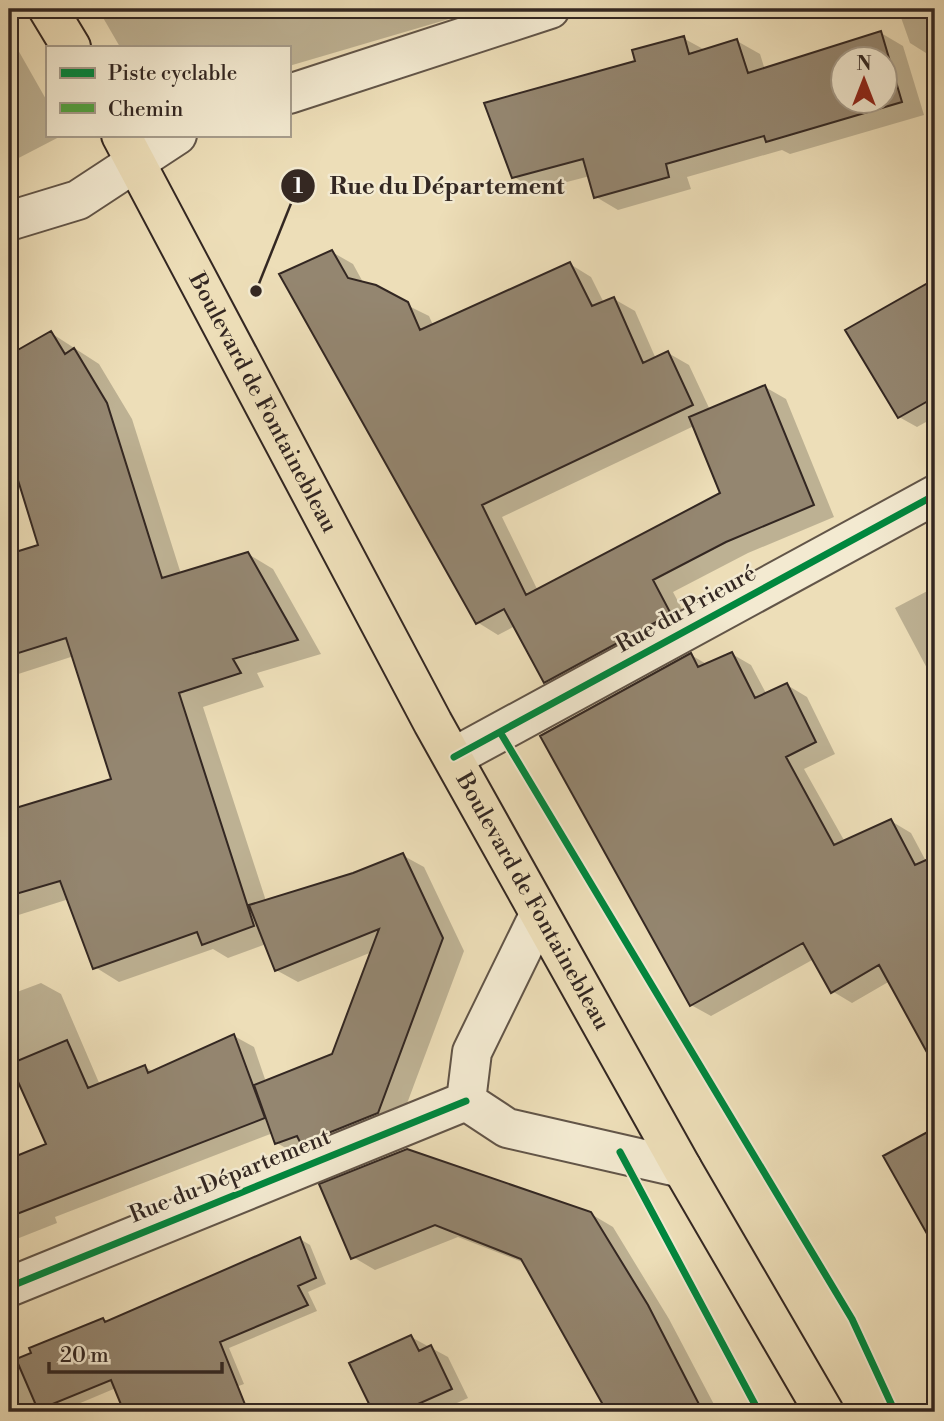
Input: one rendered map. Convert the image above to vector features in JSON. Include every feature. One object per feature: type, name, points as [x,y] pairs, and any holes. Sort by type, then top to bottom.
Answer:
[{"type":"main road","points":[[48,9],[70,46]]},
{"type":"main road","name":"Boulevard de Fontainebleau","points":[[129,148],[414,687],[539,915],[824,1412]]},
{"type":"street","points":[[290,94],[550,9]]},
{"type":"street","points":[[9,221],[78,200],[129,148],[173,136]]},
{"type":"street","name":"Rue du Prieuré","points":[[454,757],[935,495]]},
{"type":"street","points":[[539,915],[472,1052],[467,1101],[507,1128],[682,1168]]},
{"type":"street","name":"Rue du Département","points":[[9,1287],[467,1101]]},
{"type":"building","points":[[881,31],[885,46],[834,46]]},
{"type":"building","points":[[684,36],[689,54],[737,39],[748,73],[828,48],[828,116],[854,116],[766,142],[764,136],[666,164],[669,177],[594,198],[583,159],[512,178],[484,103],[635,61],[632,50]]},
{"type":"building","points":[[332,250],[348,278],[376,285],[408,302],[420,330],[570,262],[592,306],[614,297],[643,363],[668,351],[693,405],[482,505],[526,595],[720,493],[689,417],[765,385],[814,505],[726,542],[653,580],[671,614],[544,683],[504,609],[476,624],[279,274]]},
{"type":"building","points":[[935,279],[935,397],[898,418],[845,330]]},
{"type":"building","points":[[51,331],[65,354],[74,348],[107,403],[162,578],[248,552],[298,640],[233,659],[241,673],[179,693],[254,926],[202,945],[197,932],[93,969],[60,881],[9,896],[9,810],[111,779],[66,638],[9,656],[9,554],[38,545],[9,451],[9,355]]},
{"type":"building","points":[[732,652],[755,698],[787,683],[816,742],[786,757],[834,845],[891,819],[915,865],[935,856],[935,1067],[879,965],[831,993],[803,943],[690,1006],[540,736],[691,653],[698,667]]},
{"type":"building","points":[[403,853],[443,938],[378,1113],[301,1144],[297,1136],[275,1144],[254,1085],[332,1054],[379,929],[275,971],[249,905],[353,873]]},
{"type":"building","points":[[234,1034],[265,1118],[9,1217],[9,1159],[46,1144],[10,1064],[67,1040],[88,1088],[145,1065],[148,1073]]},
{"type":"building","points":[[935,1128],[935,1248],[883,1156]]},
{"type":"building","points":[[407,1149],[591,1212],[648,1305],[703,1412],[607,1412],[521,1259],[435,1225],[351,1259],[319,1184]]},
{"type":"building","points":[[300,1237],[316,1278],[298,1286],[308,1305],[220,1342],[248,1412],[124,1412],[111,1380],[38,1410],[16,1359],[31,1353],[29,1348],[103,1318],[105,1322]]},
{"type":"building","points":[[411,1335],[419,1351],[431,1345],[452,1389],[400,1412],[373,1412],[349,1363]]},
{"type":"marked path","points":[[523,9],[525,16]]},
{"type":"cycle path","points":[[454,757],[935,495]]},
{"type":"cycle path","points":[[500,732],[852,1319],[895,1412]]},
{"type":"cycle path","points":[[9,1287],[466,1101]]},
{"type":"cycle path","points":[[620,1152],[759,1412]]},
{"type":"place","name":"Rue du Département","points":[[256,291]]}]
